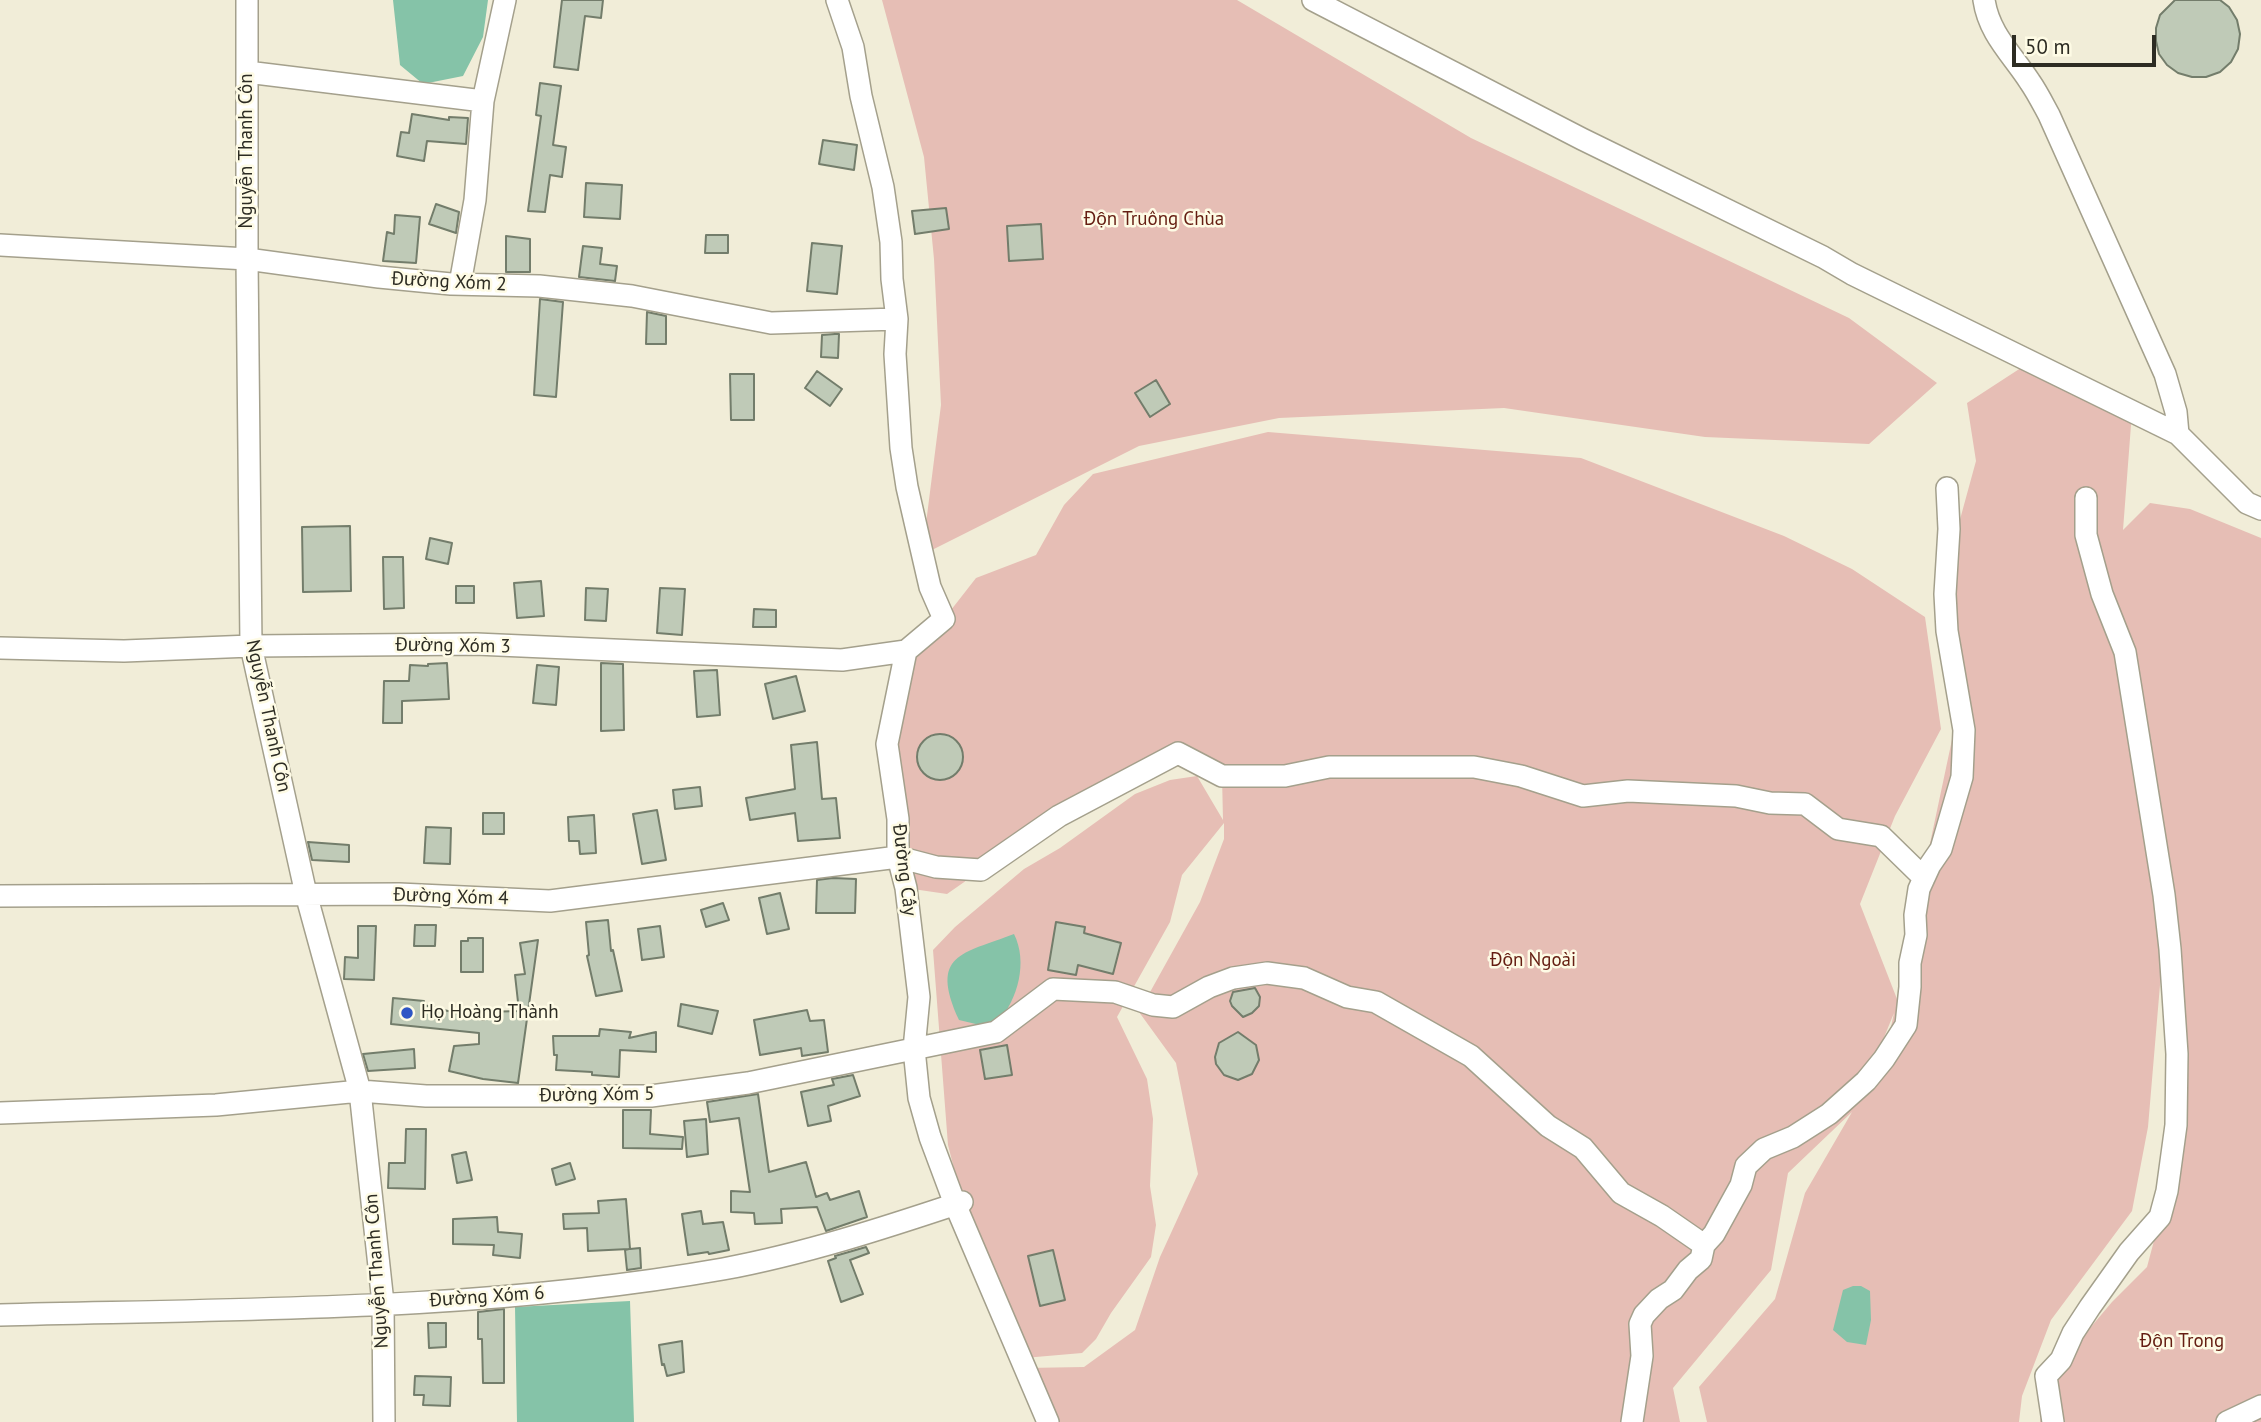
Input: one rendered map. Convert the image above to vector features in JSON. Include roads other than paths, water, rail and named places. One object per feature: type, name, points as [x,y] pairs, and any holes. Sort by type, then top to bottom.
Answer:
[{"type":"street","name":"Nguyễn Thanh Côn","points":[[247,0],[251,646],[306,894],[360,1091],[383,1303],[384,1422]]},
{"type":"street","points":[[460,284],[475,200],[483,101],[505,0]]},
{"type":"street","points":[[837,0],[853,47],[861,96],[883,187],[891,242],[897,318],[895,354],[901,448],[907,487],[930,587],[944,619],[906,651]]},
{"type":"street","points":[[1313,0],[1582,139],[2178,434],[2247,503],[2261,509]]},
{"type":"street","points":[[1984,0],[1995,34],[2030,82],[2049,115],[2160,361],[2171,392],[2178,434]]},
{"type":"street","points":[[247,72],[483,101]]},
{"type":"street","name":"Đường Xóm 2","points":[[0,245],[247,259],[379,277],[460,284],[539,286],[632,296],[771,323],[897,318]]},
{"type":"street","points":[[1632,1422],[1642,1356],[1640,1324],[1651,1307],[1673,1290],[1688,1270],[1701,1259],[1704,1245],[1714,1234],[1741,1185],[1746,1166],[1763,1149],[1793,1138],[1808,1125],[1829,1114],[1866,1081],[1906,1025],[1919,889],[1941,849],[1962,778],[1964,730],[1947,631],[1945,594],[1949,529],[1947,488]]},
{"type":"street","points":[[2053,1422],[2046,1376],[2061,1360],[2073,1334],[2129,1252],[2160,1217],[2176,1125],[2178,1054],[2171,949],[2164,895],[2125,652],[2102,594],[2086,536],[2086,498]]},
{"type":"street","name":"Đường Xóm 3","points":[[0,648],[124,651],[251,646],[476,644],[842,660],[906,651]]},
{"type":"street","name":"Đường Cấy","points":[[906,651],[887,744],[898,819],[898,857],[906,888],[919,997],[914,1049],[919,1098],[930,1137],[1048,1422]]},
{"type":"street","points":[[898,857],[936,867],[981,870],[1059,816],[1178,753],[1222,776],[1285,776],[1329,767],[1474,767],[1521,776],[1583,796],[1628,790],[1736,796],[1770,803],[1805,804],[1838,829],[1881,836],[1924,878]]},
{"type":"street","name":"Đường Xóm 4","points":[[0,896],[399,894],[550,901],[898,857]]},
{"type":"street","name":"Đường Xóm 5","points":[[0,1113],[216,1105],[360,1091],[426,1096],[651,1096],[748,1083],[996,1032],[1053,989],[1115,992],[1153,1005],[1173,1007],[1209,987],[1233,978],[1267,973],[1304,978],[1346,997],[1376,1002],[1471,1056],[1548,1126],[1583,1148],[1621,1192],[1704,1245]]},
{"type":"street","name":"Đường Xóm 6","points":[[0,1315],[383,1303],[543,1294],[724,1268],[828,1245],[959,1203]]},
{"type":"street","points":[[2227,1422],[2261,1406]]},
{"type":"place","name":"Họ Hoàng Thành","points":[[407,1013]]},
{"type":"park label","name":"Độn Truông Chùa","points":[[1154,220]]},
{"type":"park label","name":"Độn Ngoài","points":[[1533,961]]},
{"type":"park label","name":"Độn Trong","points":[[2182,1342]]}]
